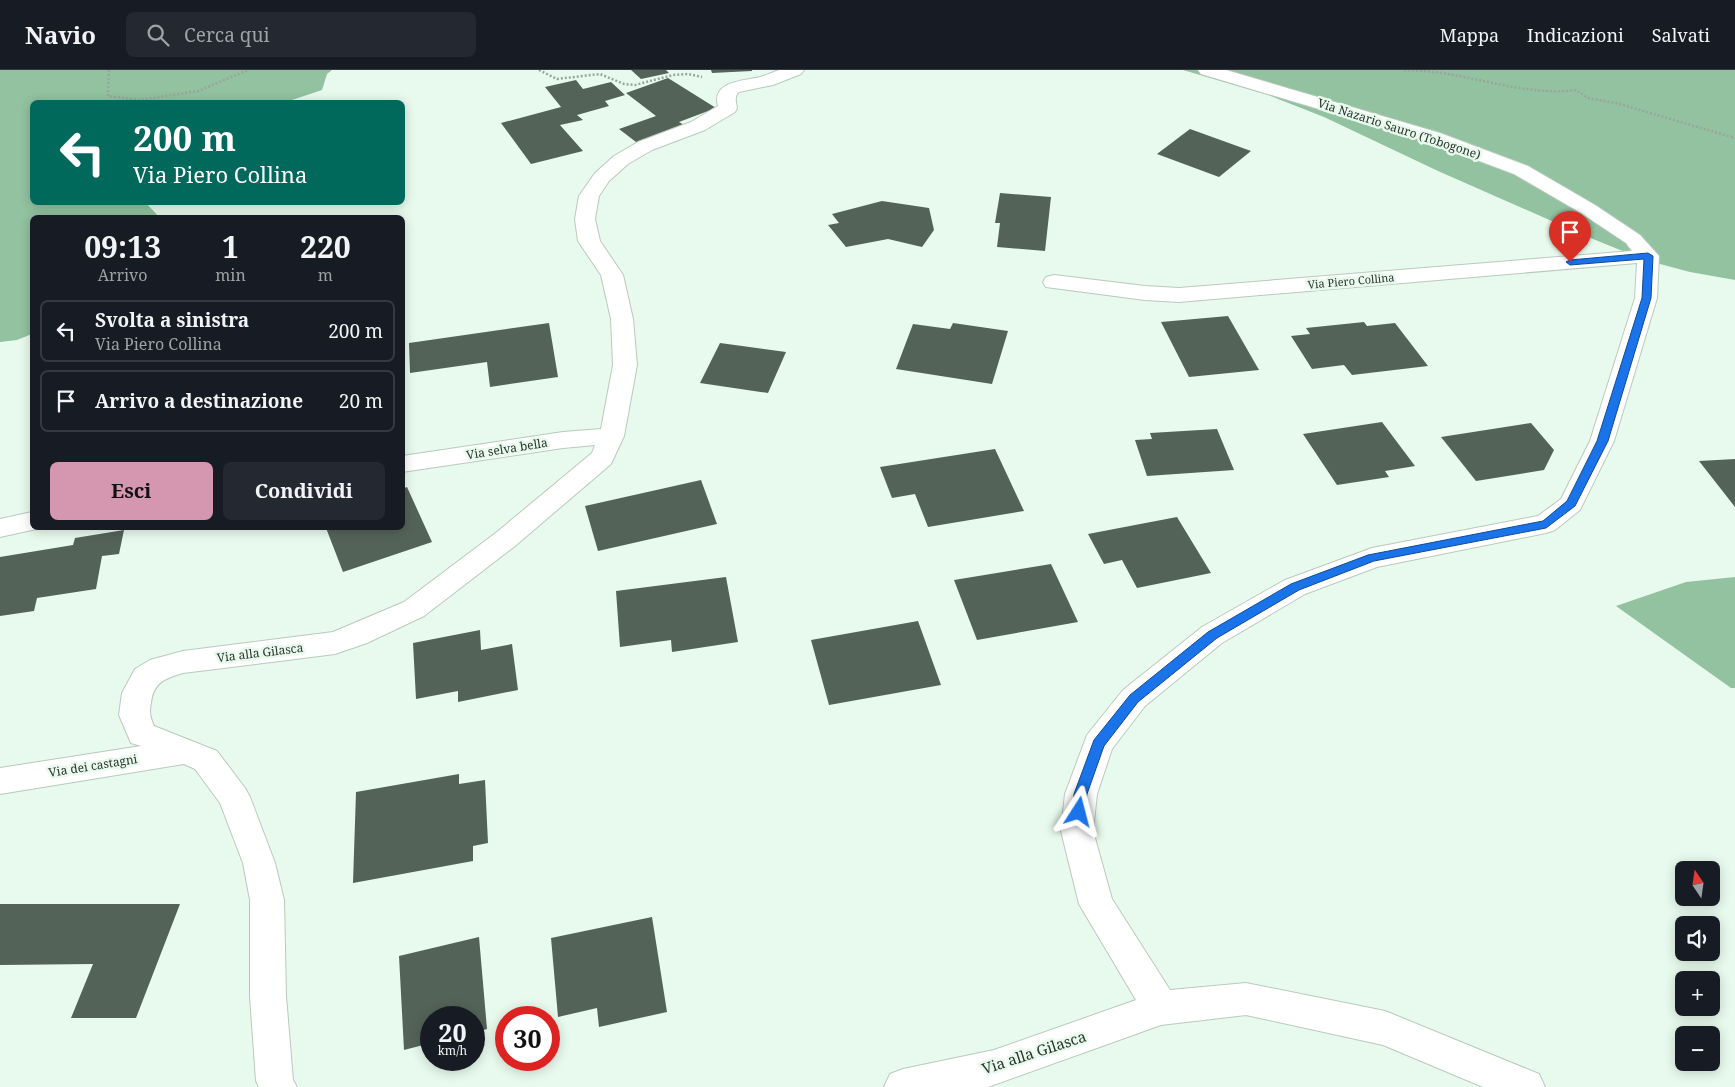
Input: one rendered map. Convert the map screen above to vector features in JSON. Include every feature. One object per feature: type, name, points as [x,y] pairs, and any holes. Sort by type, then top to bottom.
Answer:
[{"type":"street","points":[[733,88],[767,81],[795,70]]},
{"type":"street","name":"Via Nazario Sauro (Tobogone)","points":[[1207,70],[1433,137],[1520,170],[1588,208],[1633,239],[1648,256]]},
{"type":"street","name":"Via alla Gilasca","points":[[278,1087],[275,1081],[268,996],[267,900],[259,863],[234,797],[206,760],[142,734],[134,715],[137,694],[145,677],[160,668],[183,662],[335,643],[357,635],[414,608],[506,539],[602,458],[612,436],[625,365],[622,319],[612,275],[588,240],[585,219],[589,196],[602,177],[621,160],[645,146],[698,126],[728,108],[726,101],[728,92],[733,88]]},
{"type":"street","points":[[1526,1087],[1385,1028],[1246,999],[1161,1008],[1096,904],[1077,831],[1081,794],[1098,744],[1134,698],[1212,635],[1295,587],[1372,558],[1546,524],[1571,504],[1602,441],[1646,298],[1648,256]]},
{"type":"street","name":"Via Piero Collina","points":[[1054,282],[1145,293],[1179,295],[1648,256]]},
{"type":"street","name":"Via selva bella","points":[[405,464],[564,440],[612,436]]},
{"type":"street","points":[[0,528],[30,522]]},
{"type":"street","name":"Via dei castagni","points":[[0,781],[186,752]]},
{"type":"street","name":"Via alla Gilasca","points":[[904,1087],[994,1068],[1161,1008]]},
{"type":"path","points":[[108,70],[108,96],[139,100],[198,91],[248,70]]},
{"type":"path","points":[[539,70],[557,79],[600,74],[624,84],[635,85],[673,75],[688,74],[711,79],[733,88]]},
{"type":"path","points":[[1404,70],[1435,72],[1535,91],[1560,92],[1576,90],[1588,98],[1616,103],[1735,138]]},
{"type":"green space","points":[[0,70],[332,70],[327,74],[322,90],[292,100],[30,100],[30,205],[148,205],[157,215],[30,215],[30,335],[17,340],[0,342]]},
{"type":"green space","points":[[1183,70],[1735,70],[1735,280],[1690,272],[1645,260],[1438,171],[1324,117],[1268,95]]},
{"type":"green space","points":[[1735,577],[1735,688],[1731,688],[1616,606],[1686,582]]},
{"type":"building","points":[[631,70],[666,70],[669,73],[641,79]]},
{"type":"building","points":[[711,70],[752,70],[752,71],[712,73]]},
{"type":"building","points":[[668,78],[716,108],[679,122],[684,125],[636,142],[619,129],[656,116],[626,93]]},
{"type":"building","points":[[576,80],[583,89],[611,82],[625,95],[605,101],[609,106],[577,115],[583,120],[560,125],[583,151],[531,164],[501,123],[561,107],[545,87]]},
{"type":"building","points":[[1190,129],[1251,151],[1219,177],[1157,154]]},
{"type":"building","points":[[1000,193],[1051,197],[1045,251],[997,247],[1000,223],[995,223]]},
{"type":"building","points":[[882,201],[929,208],[934,230],[922,247],[888,239],[846,247],[828,225],[839,223],[832,214]]},
{"type":"building","points":[[1228,316],[1259,370],[1189,377],[1161,322]]},
{"type":"building","points":[[1364,322],[1367,326],[1395,323],[1428,366],[1352,375],[1344,365],[1312,369],[1291,336],[1310,334],[1306,328]]},
{"type":"building","points":[[549,323],[558,377],[490,387],[487,362],[410,373],[409,343]]},
{"type":"building","points":[[953,323],[1008,331],[992,384],[896,369],[913,324],[950,329]]},
{"type":"building","points":[[720,343],[786,352],[768,393],[700,383]]},
{"type":"building","points":[[1382,422],[1415,466],[1385,471],[1389,477],[1337,485],[1303,434]]},
{"type":"building","points":[[1531,423],[1554,450],[1544,470],[1476,481],[1441,437]]},
{"type":"building","points":[[1217,429],[1234,470],[1147,476],[1135,440],[1152,439],[1150,433]]},
{"type":"building","points":[[995,449],[1024,511],[928,527],[915,494],[892,498],[880,467]]},
{"type":"building","points":[[1735,459],[1735,507],[1699,461]]},
{"type":"building","points":[[701,480],[717,524],[598,551],[585,506]]},
{"type":"building","points":[[407,487],[432,542],[343,572],[327,530],[405,530],[405,488]]},
{"type":"building","points":[[1177,517],[1211,573],[1137,588],[1122,560],[1104,564],[1088,534]]},
{"type":"building","points":[[124,530],[119,554],[102,556],[96,589],[37,598],[34,611],[0,616],[0,557],[73,545],[75,538]]},
{"type":"building","points":[[1051,564],[1078,622],[977,640],[954,580]]},
{"type":"building","points":[[726,577],[738,642],[672,652],[671,640],[620,647],[616,591]]},
{"type":"building","points":[[918,621],[941,685],[829,705],[811,640]]},
{"type":"building","points":[[480,630],[481,650],[512,644],[518,690],[458,702],[458,691],[416,699],[413,643]]},
{"type":"building","points":[[459,774],[459,784],[485,780],[488,843],[473,846],[473,861],[353,883],[356,792]]},
{"type":"building","points":[[0,904],[180,904],[136,1018],[71,1018],[93,964],[0,965]]},
{"type":"building","points":[[652,917],[667,1012],[599,1027],[597,1008],[560,1017],[560,1006],[557,1006],[551,938]]},
{"type":"building","points":[[479,937],[485,1006],[420,1006],[420,1046],[404,1050],[399,956]]},
{"type":"building","points":[[485,1006],[487,1029],[485,1030]]},
{"type":"route","points":[[1079,812],[1081,794],[1098,744],[1134,698],[1212,635],[1295,587],[1372,558],[1546,524],[1571,504],[1602,441],[1646,298],[1648,256],[1570,262]]}]
